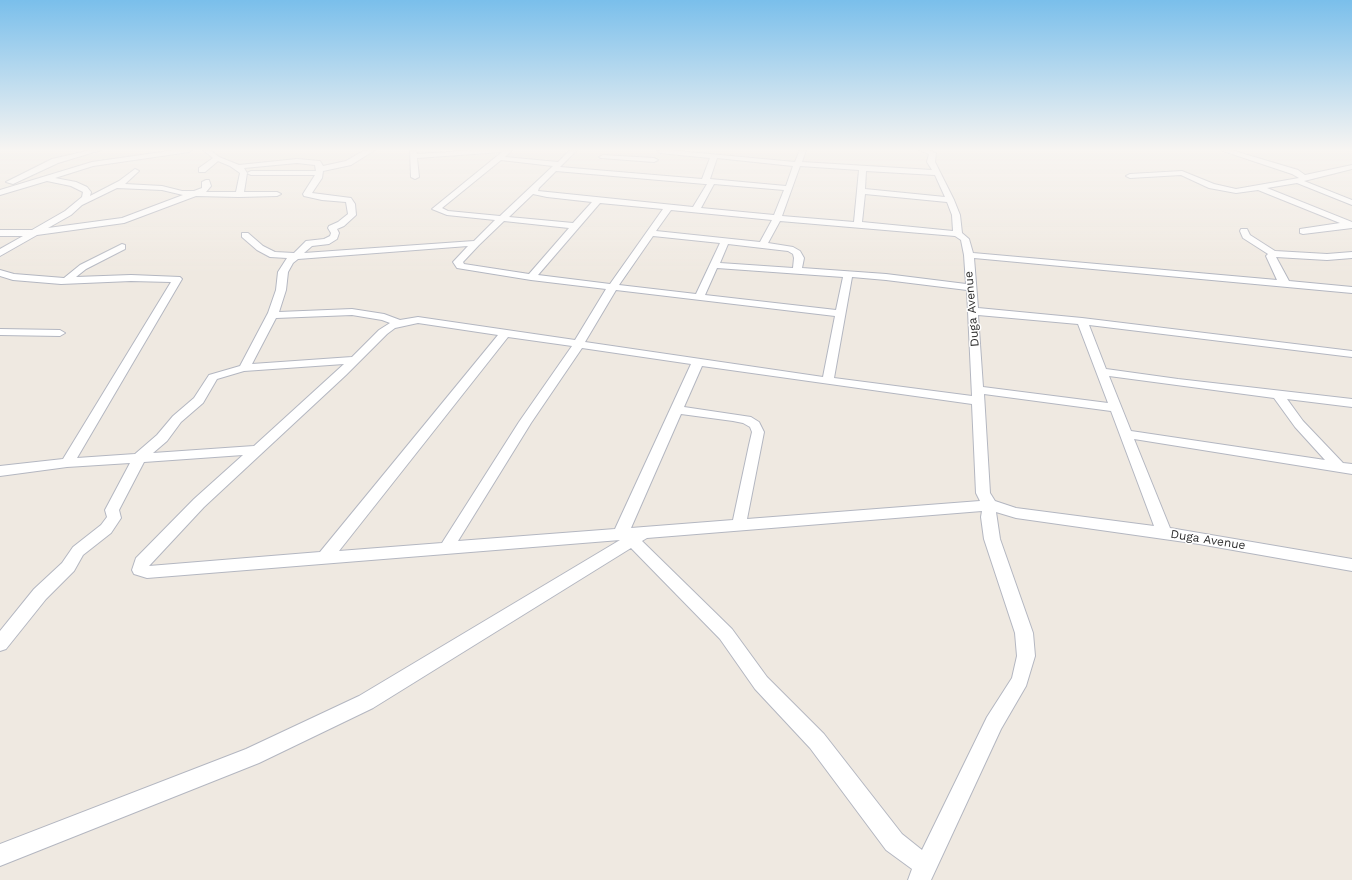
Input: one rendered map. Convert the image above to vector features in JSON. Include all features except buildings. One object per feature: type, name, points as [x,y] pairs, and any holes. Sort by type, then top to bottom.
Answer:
[{"type":"street","points":[[82,203],[88,194],[86,191]]},
{"type":"street","points":[[0,253],[82,203],[106,191]]},
{"type":"street","points":[[170,191],[194,194],[277,194]]},
{"type":"street","points":[[0,233],[32,233],[124,220],[200,191]]},
{"type":"street","points":[[239,195],[241,191]]},
{"type":"street","points":[[244,368],[272,315],[281,290],[283,272],[289,261],[309,243],[326,242],[334,237],[335,233],[332,228],[341,224],[352,215],[351,204],[348,200],[322,198],[307,194],[309,191]]},
{"type":"street","points":[[458,191],[436,209],[447,213],[575,226]]},
{"type":"street","points":[[533,191],[501,218],[476,243],[458,262],[460,266],[531,277],[840,314]]},
{"type":"street","points":[[534,191],[547,195],[777,218],[942,230],[958,234],[956,215],[946,191]]},
{"type":"street","points":[[696,209],[704,191]]},
{"type":"street","points":[[763,245],[777,218],[787,191]]},
{"type":"street","points":[[858,223],[860,191]]},
{"type":"street","points":[[861,191],[950,200]]},
{"type":"street","points":[[1268,191],[1351,225]]},
{"type":"street","points":[[1317,191],[1352,203]]},
{"type":"street","points":[[531,277],[598,200]]},
{"type":"street","points":[[447,547],[525,422],[578,345],[613,286],[669,207]]},
{"type":"street","points":[[1303,232],[1351,225]]},
{"type":"street","points":[[1244,231],[1246,236],[1273,254],[1327,257],[1352,255]]},
{"type":"street","points":[[650,233],[790,249],[797,253],[799,258],[798,270]]},
{"type":"street","name":"Duga Avenue","points":[[958,234],[965,239],[969,255],[983,493],[990,505],[1016,513],[1164,533],[1352,565]]},
{"type":"street","points":[[245,235],[260,248],[274,255],[296,256],[476,243]]},
{"type":"street","points":[[699,297],[725,241]]},
{"type":"street","points":[[66,281],[83,267],[122,247]]},
{"type":"street","points":[[1273,254],[1271,256],[1274,263],[1282,280],[1286,284]]},
{"type":"street","points":[[969,255],[1352,290]]},
{"type":"street","points":[[714,265],[886,277],[971,288]]},
{"type":"street","points":[[0,273],[13,277],[66,281],[176,279],[67,463]]},
{"type":"street","points":[[828,381],[848,274]]},
{"type":"street","points":[[973,311],[1082,321],[1352,354]]},
{"type":"street","points":[[272,315],[352,312],[384,317],[399,323]]},
{"type":"street","points":[[632,535],[726,634],[761,683],[789,714],[817,741],[894,842],[922,873],[994,723],[1020,680],[1026,656],[1024,633],[992,539],[988,517],[990,505],[739,524],[632,535],[447,547],[146,572],[140,570],[142,562],[148,554],[199,503],[355,360],[383,332],[391,326],[399,323],[418,320],[828,381],[1115,408]]},
{"type":"street","points":[[1082,321],[1164,533]]},
{"type":"street","points":[[0,332],[60,333]]},
{"type":"street","points":[[325,557],[505,334]]},
{"type":"street","points":[[0,644],[40,594],[68,567],[78,550],[106,529],[114,518],[112,510],[139,458],[162,438],[177,419],[199,400],[213,377],[244,368],[355,360]]},
{"type":"street","points":[[0,855],[252,756],[366,702],[632,535],[676,410],[698,362]]},
{"type":"street","points":[[1103,372],[1278,395],[1352,403]]},
{"type":"street","points":[[1278,395],[1299,424],[1346,468]]},
{"type":"street","points":[[676,410],[733,417],[747,420],[755,425],[758,432],[756,445],[739,524]]},
{"type":"street","points":[[1125,434],[1225,448],[1346,468]]},
{"type":"street","points":[[0,471],[67,463],[256,450]]}]
